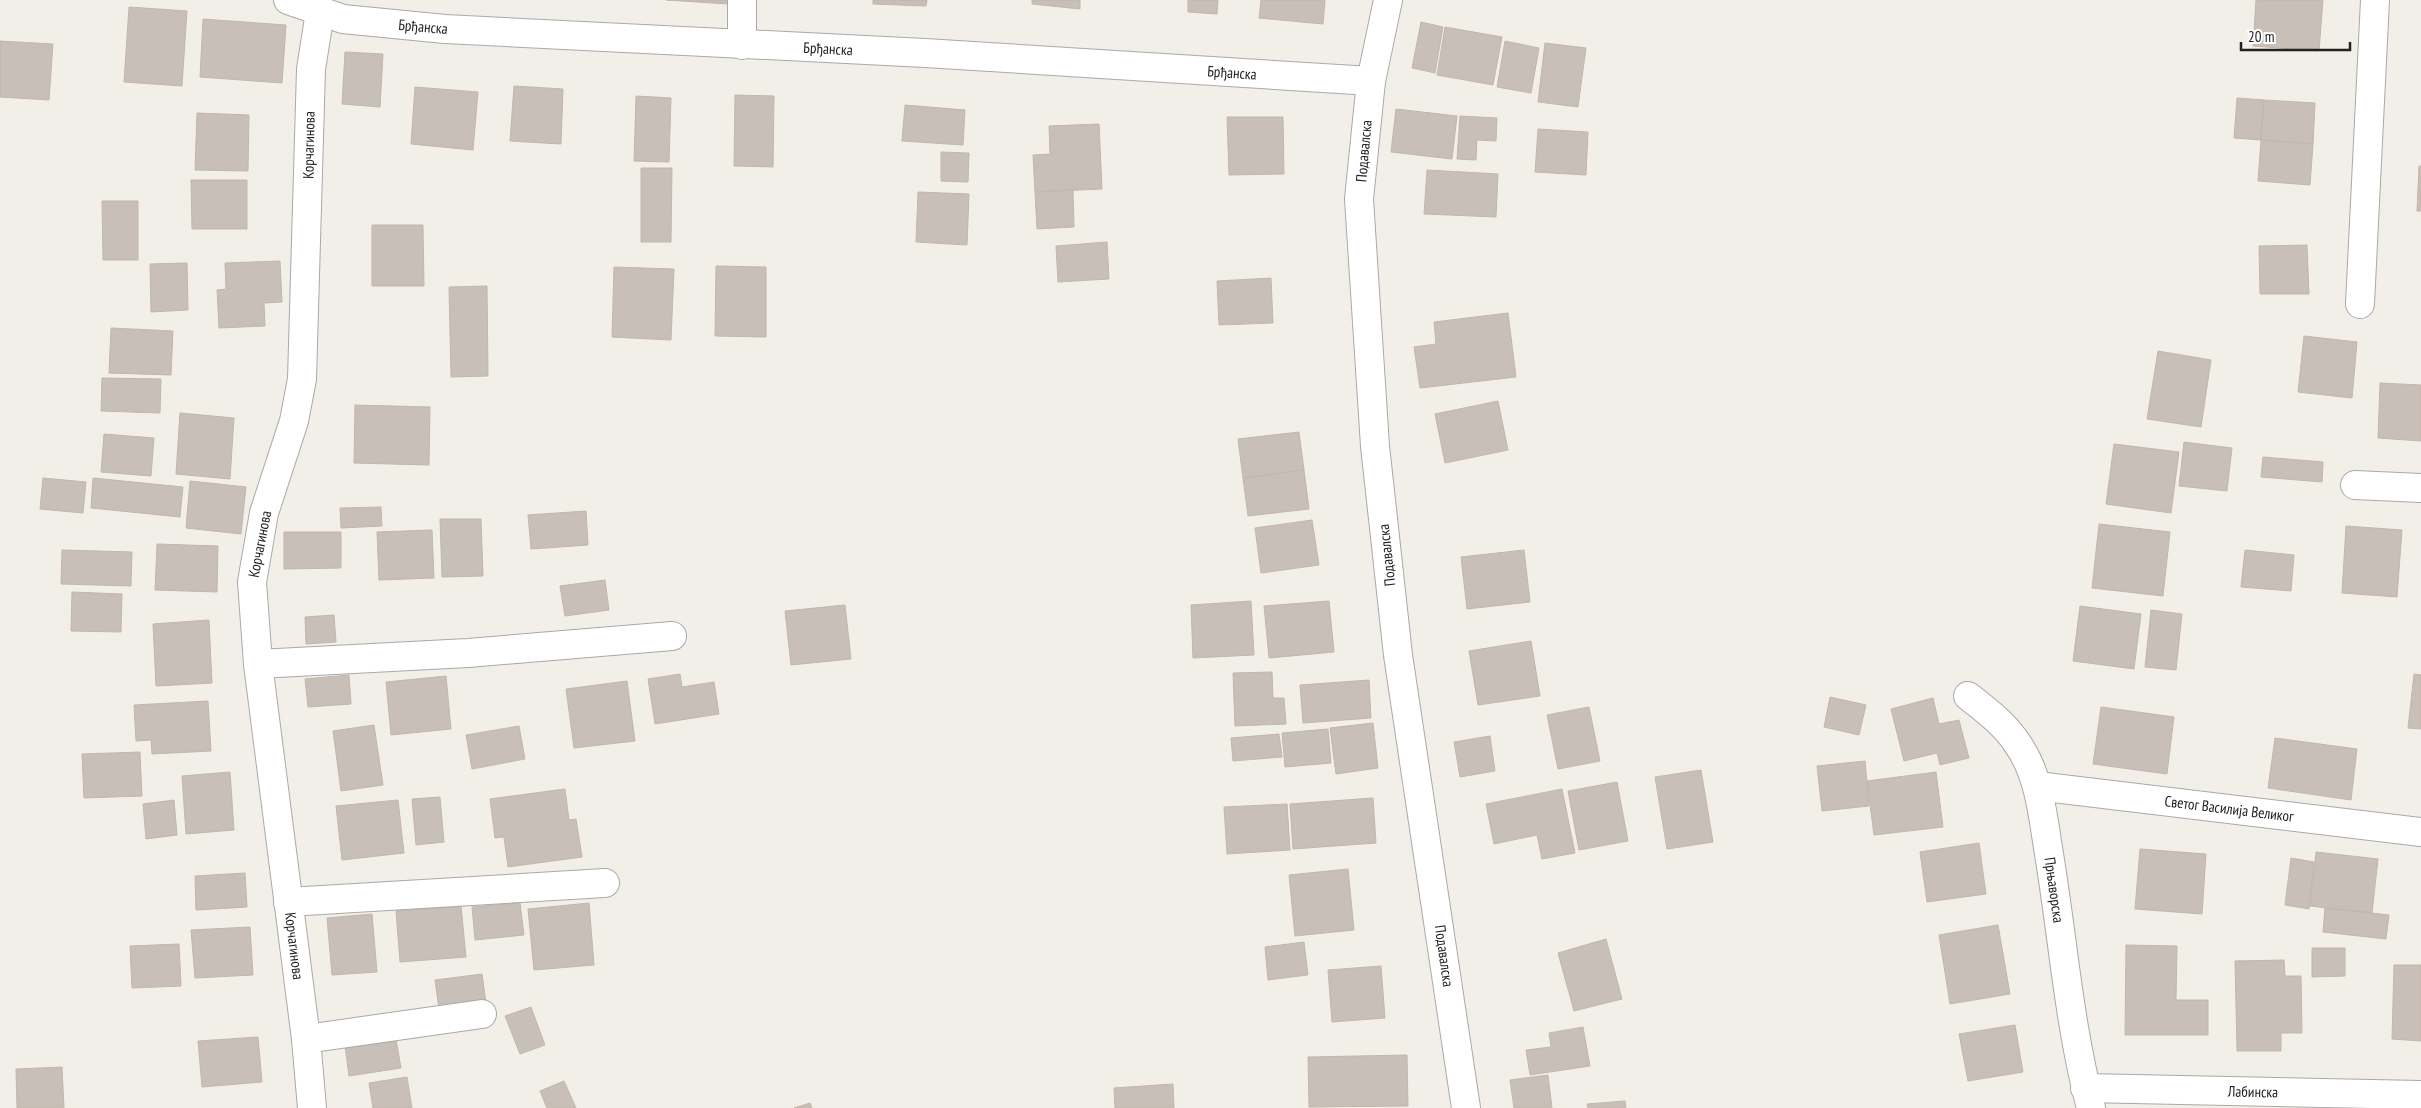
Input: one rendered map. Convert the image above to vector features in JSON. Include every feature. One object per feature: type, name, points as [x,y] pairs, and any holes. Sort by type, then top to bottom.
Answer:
[{"type":"street","name":"Брђанска","points":[[288,0],[343,18],[445,29],[925,53],[1371,81]]},
{"type":"street","points":[[742,0],[742,45]]},
{"type":"street","name":"Подавалска","points":[[1388,0],[1371,81],[1359,200],[1375,446],[1398,655],[1466,1108]]},
{"type":"street","points":[[2360,304],[2375,0]]},
{"type":"street","name":"Корчагинова","points":[[312,1108],[306,1039],[258,664],[252,582],[264,513],[294,421],[302,379],[310,70],[320,12]]},
{"type":"street","points":[[2355,485],[2421,488]]},
{"type":"street","points":[[258,664],[468,653],[672,636]]},
{"type":"street","name":"Прњаворска","points":[[1968,696],[2002,724],[2020,747],[2037,786],[2053,878],[2066,983],[2088,1098]]},
{"type":"street","name":"Светог Василија Великог","points":[[2037,786],[2421,832]]},
{"type":"street","points":[[288,902],[605,884]]},
{"type":"street","points":[[306,1039],[482,1014]]},
{"type":"street","name":"Лабинска","points":[[2088,1098],[2421,1095]]},
{"type":"building","points":[[666,0],[729,0],[728,4]]},
{"type":"building","points":[[873,0],[927,0],[926,6],[873,4]]},
{"type":"building","points":[[1032,0],[1080,0],[1080,9],[1032,4]]},
{"type":"building","points":[[1188,0],[1218,0],[1217,14],[1188,12]]},
{"type":"building","points":[[1261,0],[1325,0],[1323,24],[1259,18]]},
{"type":"building","points":[[2256,0],[2323,0],[2319,51],[2253,46]]},
{"type":"building","points":[[129,7],[187,11],[182,86],[124,82]]},
{"type":"building","points":[[203,19],[286,25],[282,83],[200,77]]},
{"type":"building","points":[[1421,22],[1443,27],[1435,73],[1412,68]]},
{"type":"building","points":[[1445,27],[1502,37],[1493,85],[1437,75]]},
{"type":"building","points":[[0,41],[53,44],[49,100],[0,97]]},
{"type":"building","points":[[1505,41],[1539,48],[1531,93],[1497,87]]},
{"type":"building","points":[[1545,43],[1586,48],[1578,107],[1538,102]]},
{"type":"building","points":[[345,52],[383,54],[380,107],[342,104]]},
{"type":"building","points":[[514,86],[563,89],[561,144],[510,141]]},
{"type":"building","points":[[415,87],[478,92],[473,150],[411,144]]},
{"type":"building","points":[[735,95],[774,96],[773,167],[734,166]]},
{"type":"building","points":[[636,96],[671,98],[669,162],[634,161]]},
{"type":"building","points":[[2237,98],[2264,100],[2261,140],[2234,138]]},
{"type":"building","points":[[2264,100],[2315,103],[2313,144],[2261,140]]},
{"type":"building","points":[[905,105],[965,110],[963,145],[902,141]]},
{"type":"building","points":[[1396,109],[1457,116],[1452,159],[1391,152]]},
{"type":"building","points":[[197,113],[249,115],[248,171],[195,170]]},
{"type":"building","points":[[1460,116],[1497,118],[1496,141],[1477,140],[1476,160],[1457,159]]},
{"type":"building","points":[[1227,117],[1283,117],[1284,174],[1229,175]]},
{"type":"building","points":[[1099,124],[1102,189],[1035,192],[1033,155],[1050,154],[1049,126]]},
{"type":"building","points":[[1538,129],[1588,132],[1586,175],[1535,172]]},
{"type":"building","points":[[2261,140],[2313,144],[2310,185],[2258,181]]},
{"type":"building","points":[[941,152],[969,153],[968,182],[941,181]]},
{"type":"building","points":[[2419,166],[2421,166],[2421,211],[2417,211]]},
{"type":"building","points":[[641,168],[672,168],[671,242],[641,242]]},
{"type":"building","points":[[1427,170],[1498,174],[1496,217],[1424,214]]},
{"type":"building","points":[[191,180],[247,180],[247,229],[192,229]]},
{"type":"building","points":[[1073,190],[1074,227],[1037,229],[1035,192]]},
{"type":"building","points":[[918,192],[969,194],[967,245],[916,242]]},
{"type":"building","points":[[102,201],[138,201],[138,260],[103,260]]},
{"type":"building","points":[[372,225],[423,225],[424,286],[372,286]]},
{"type":"building","points":[[1107,242],[1109,279],[1058,282],[1056,246]]},
{"type":"building","points":[[2307,245],[2309,294],[2260,294],[2259,246]]},
{"type":"building","points":[[280,261],[282,302],[264,303],[265,326],[219,328],[217,290],[226,289],[225,263]]},
{"type":"building","points":[[187,263],[188,310],[151,312],[150,264]]},
{"type":"building","points":[[716,266],[766,267],[766,337],[715,336]]},
{"type":"building","points":[[614,267],[674,269],[671,340],[612,337]]},
{"type":"building","points":[[1271,278],[1273,323],[1219,325],[1217,281]]},
{"type":"building","points":[[487,286],[488,376],[451,377],[449,287]]},
{"type":"building","points":[[1508,313],[1516,377],[1420,388],[1414,347],[1436,344],[1434,322]]},
{"type":"building","points":[[111,328],[173,331],[171,375],[109,373]]},
{"type":"building","points":[[2304,336],[2357,342],[2352,398],[2298,392]]},
{"type":"building","points":[[2158,351],[2211,360],[2201,427],[2147,419]]},
{"type":"building","points":[[102,378],[161,379],[160,413],[101,411]]},
{"type":"building","points":[[2380,383],[2421,385],[2421,441],[2378,438]]},
{"type":"building","points":[[1498,401],[1508,450],[1445,463],[1435,414]]},
{"type":"building","points":[[355,405],[430,407],[429,465],[354,463]]},
{"type":"building","points":[[180,413],[234,418],[230,479],[176,474]]},
{"type":"building","points":[[1299,432],[1304,470],[1243,478],[1238,439]]},
{"type":"building","points":[[104,434],[154,438],[151,476],[101,472]]},
{"type":"building","points":[[2184,442],[2232,448],[2227,491],[2179,486]]},
{"type":"building","points":[[2114,444],[2179,452],[2171,513],[2106,504]]},
{"type":"building","points":[[2263,457],[2323,462],[2322,482],[2261,477]]},
{"type":"building","points":[[1304,470],[1309,509],[1248,516],[1243,478]]},
{"type":"building","points":[[43,478],[86,482],[83,513],[40,509]]},
{"type":"building","points":[[93,478],[183,487],[180,517],[91,508]]},
{"type":"building","points":[[190,481],[246,487],[241,534],[186,528]]},
{"type":"building","points":[[381,507],[382,526],[341,528],[340,508]]},
{"type":"building","points":[[586,511],[588,545],[531,549],[528,515]]},
{"type":"building","points":[[440,519],[481,519],[483,576],[442,577]]},
{"type":"building","points":[[1312,520],[1319,565],[1261,573],[1255,528]]},
{"type":"building","points":[[2099,524],[2170,532],[2163,596],[2092,588]]},
{"type":"building","points":[[2346,526],[2402,530],[2397,597],[2342,593]]},
{"type":"building","points":[[432,530],[434,578],[379,580],[377,532]]},
{"type":"building","points":[[284,532],[341,532],[341,568],[284,569]]},
{"type":"building","points":[[157,544],[218,546],[217,592],[155,590]]},
{"type":"building","points":[[62,550],[132,552],[131,586],[61,584]]},
{"type":"building","points":[[1524,550],[1530,602],[1467,609],[1461,557]]},
{"type":"building","points":[[2245,550],[2294,555],[2291,591],[2241,587]]},
{"type":"building","points":[[605,580],[609,610],[565,616],[560,586]]},
{"type":"building","points":[[72,592],[122,594],[121,632],[71,631]]},
{"type":"building","points":[[1251,601],[1254,655],[1193,658],[1191,605]]},
{"type":"building","points":[[1329,601],[1334,652],[1269,658],[1264,606]]},
{"type":"building","points":[[845,605],[851,659],[791,665],[785,611]]},
{"type":"building","points":[[2080,606],[2141,614],[2134,669],[2073,661]]},
{"type":"building","points":[[2151,610],[2182,614],[2176,670],[2145,667]]},
{"type":"building","points":[[334,615],[336,642],[306,644],[305,617]]},
{"type":"building","points":[[209,620],[212,683],[156,686],[153,624]]},
{"type":"building","points":[[1531,641],[1540,696],[1478,705],[1469,651]]},
{"type":"building","points":[[1272,672],[1273,698],[1284,698],[1286,724],[1235,726],[1233,673]]},
{"type":"building","points":[[680,674],[682,687],[714,682],[719,714],[655,724],[648,679]]},
{"type":"building","points":[[2414,674],[2421,675],[2421,729],[2408,728]]},
{"type":"building","points":[[349,675],[351,704],[308,707],[305,679]]},
{"type":"building","points":[[446,676],[451,729],[391,735],[386,682]]},
{"type":"building","points":[[1369,680],[1371,718],[1303,723],[1300,685]]},
{"type":"building","points":[[627,681],[635,741],[574,748],[566,689]]},
{"type":"building","points":[[1830,697],[1866,705],[1859,735],[1824,727]]},
{"type":"building","points":[[1933,698],[1939,724],[1959,720],[1969,758],[1940,765],[1937,753],[1904,761],[1891,709]]},
{"type":"building","points":[[208,701],[211,751],[152,754],[151,740],[136,741],[134,705]]},
{"type":"building","points":[[1589,707],[1600,761],[1558,769],[1547,715]]},
{"type":"building","points":[[2101,707],[2174,717],[2167,774],[2093,764]]},
{"type":"building","points":[[1373,723],[1378,768],[1336,774],[1330,728]]},
{"type":"building","points":[[374,725],[383,785],[341,791],[333,731]]},
{"type":"building","points":[[519,726],[525,759],[472,769],[466,735]]},
{"type":"building","points":[[1328,729],[1331,763],[1285,767],[1282,733]]},
{"type":"building","points":[[1279,734],[1282,757],[1233,761],[1231,738]]},
{"type":"building","points":[[1490,736],[1495,771],[1460,777],[1454,742]]},
{"type":"building","points":[[2275,738],[2357,749],[2351,800],[2268,788]]},
{"type":"building","points":[[140,752],[142,796],[84,798],[82,754]]},
{"type":"building","points":[[1865,761],[1869,806],[1822,811],[1817,766]]},
{"type":"building","points":[[1701,770],[1713,842],[1667,849],[1655,777]]},
{"type":"building","points":[[230,772],[234,830],[186,834],[182,776]]},
{"type":"building","points":[[1936,772],[1943,827],[1874,835],[1867,781]]},
{"type":"building","points":[[1617,782],[1628,841],[1579,850],[1568,791]]},
{"type":"building","points":[[565,789],[569,820],[576,819],[582,857],[508,867],[504,837],[495,838],[490,799]]},
{"type":"building","points":[[1562,789],[1575,853],[1542,859],[1537,835],[1494,844],[1486,804]]},
{"type":"building","points":[[440,797],[444,842],[416,845],[412,799]]},
{"type":"building","points":[[1373,798],[1376,843],[1293,849],[1290,804]]},
{"type":"building","points":[[174,800],[177,835],[146,839],[143,804]]},
{"type":"building","points":[[398,800],[404,853],[342,860],[336,806]]},
{"type":"building","points":[[1287,804],[1290,850],[1227,854],[1224,807]]},
{"type":"building","points":[[1979,843],[1986,894],[1927,902],[1920,852]]},
{"type":"building","points":[[2140,849],[2206,854],[2202,914],[2135,909]]},
{"type":"building","points":[[2316,852],[2378,859],[2372,913],[2310,906]]},
{"type":"building","points":[[2291,858],[2314,862],[2309,909],[2285,905]]},
{"type":"building","points":[[1348,869],[1354,930],[1295,936],[1289,875]]},
{"type":"building","points":[[245,873],[247,907],[196,910],[195,876]]},
{"type":"building","points":[[520,903],[524,935],[475,940],[472,907]]},
{"type":"building","points":[[589,903],[594,965],[534,970],[528,909]]},
{"type":"building","points":[[461,906],[466,957],[400,962],[396,911]]},
{"type":"building","points":[[2325,908],[2389,915],[2386,939],[2323,932]]},
{"type":"building","points":[[372,914],[377,972],[332,975],[327,918]]},
{"type":"building","points":[[1998,925],[2010,994],[1950,1004],[1939,935]]},
{"type":"building","points":[[250,927],[253,975],[195,978],[191,930]]},
{"type":"building","points":[[1606,939],[1622,999],[1574,1011],[1558,953]]},
{"type":"building","points":[[1304,942],[1308,975],[1268,980],[1265,947]]},
{"type":"building","points":[[179,944],[181,986],[132,988],[130,946]]},
{"type":"building","points":[[2126,945],[2177,946],[2176,1000],[2208,1000],[2208,1035],[2125,1035]]},
{"type":"building","points":[[2312,948],[2345,948],[2345,976],[2312,977]]},
{"type":"building","points":[[2284,960],[2285,976],[2301,976],[2302,1033],[2281,1033],[2281,1051],[2237,1051],[2235,961]]},
{"type":"building","points":[[2394,965],[2421,965],[2421,1041],[2392,1039]]},
{"type":"building","points":[[1381,966],[1385,1018],[1332,1022],[1328,970]]},
{"type":"building","points":[[482,974],[486,1003],[439,1009],[435,980]]},
{"type":"building","points":[[531,1007],[545,1045],[520,1054],[505,1016]]},
{"type":"building","points":[[2015,1025],[2023,1072],[1968,1081],[1959,1034]]},
{"type":"building","points":[[1583,1027],[1590,1066],[1530,1075],[1526,1050],[1551,1047],[1549,1033]]},
{"type":"building","points":[[258,1037],[262,1082],[202,1087],[198,1041]]},
{"type":"building","points":[[396,1039],[401,1068],[349,1076],[345,1046]]},
{"type":"building","points":[[1407,1055],[1408,1106],[1309,1107],[1308,1057]]},
{"type":"building","points":[[62,1067],[64,1108],[17,1108],[16,1069]]},
{"type":"building","points":[[1548,1075],[1552,1108],[1514,1108],[1510,1080]]},
{"type":"building","points":[[407,1077],[412,1108],[373,1108],[369,1083]]},
{"type":"building","points":[[564,1081],[576,1108],[547,1108],[540,1091]]},
{"type":"building","points":[[1173,1084],[1174,1108],[1115,1108],[1114,1088]]},
{"type":"building","points":[[1625,1101],[1626,1108],[1588,1108],[1587,1104]]},
{"type":"building","points":[[810,1103],[812,1108],[794,1108]]}]
